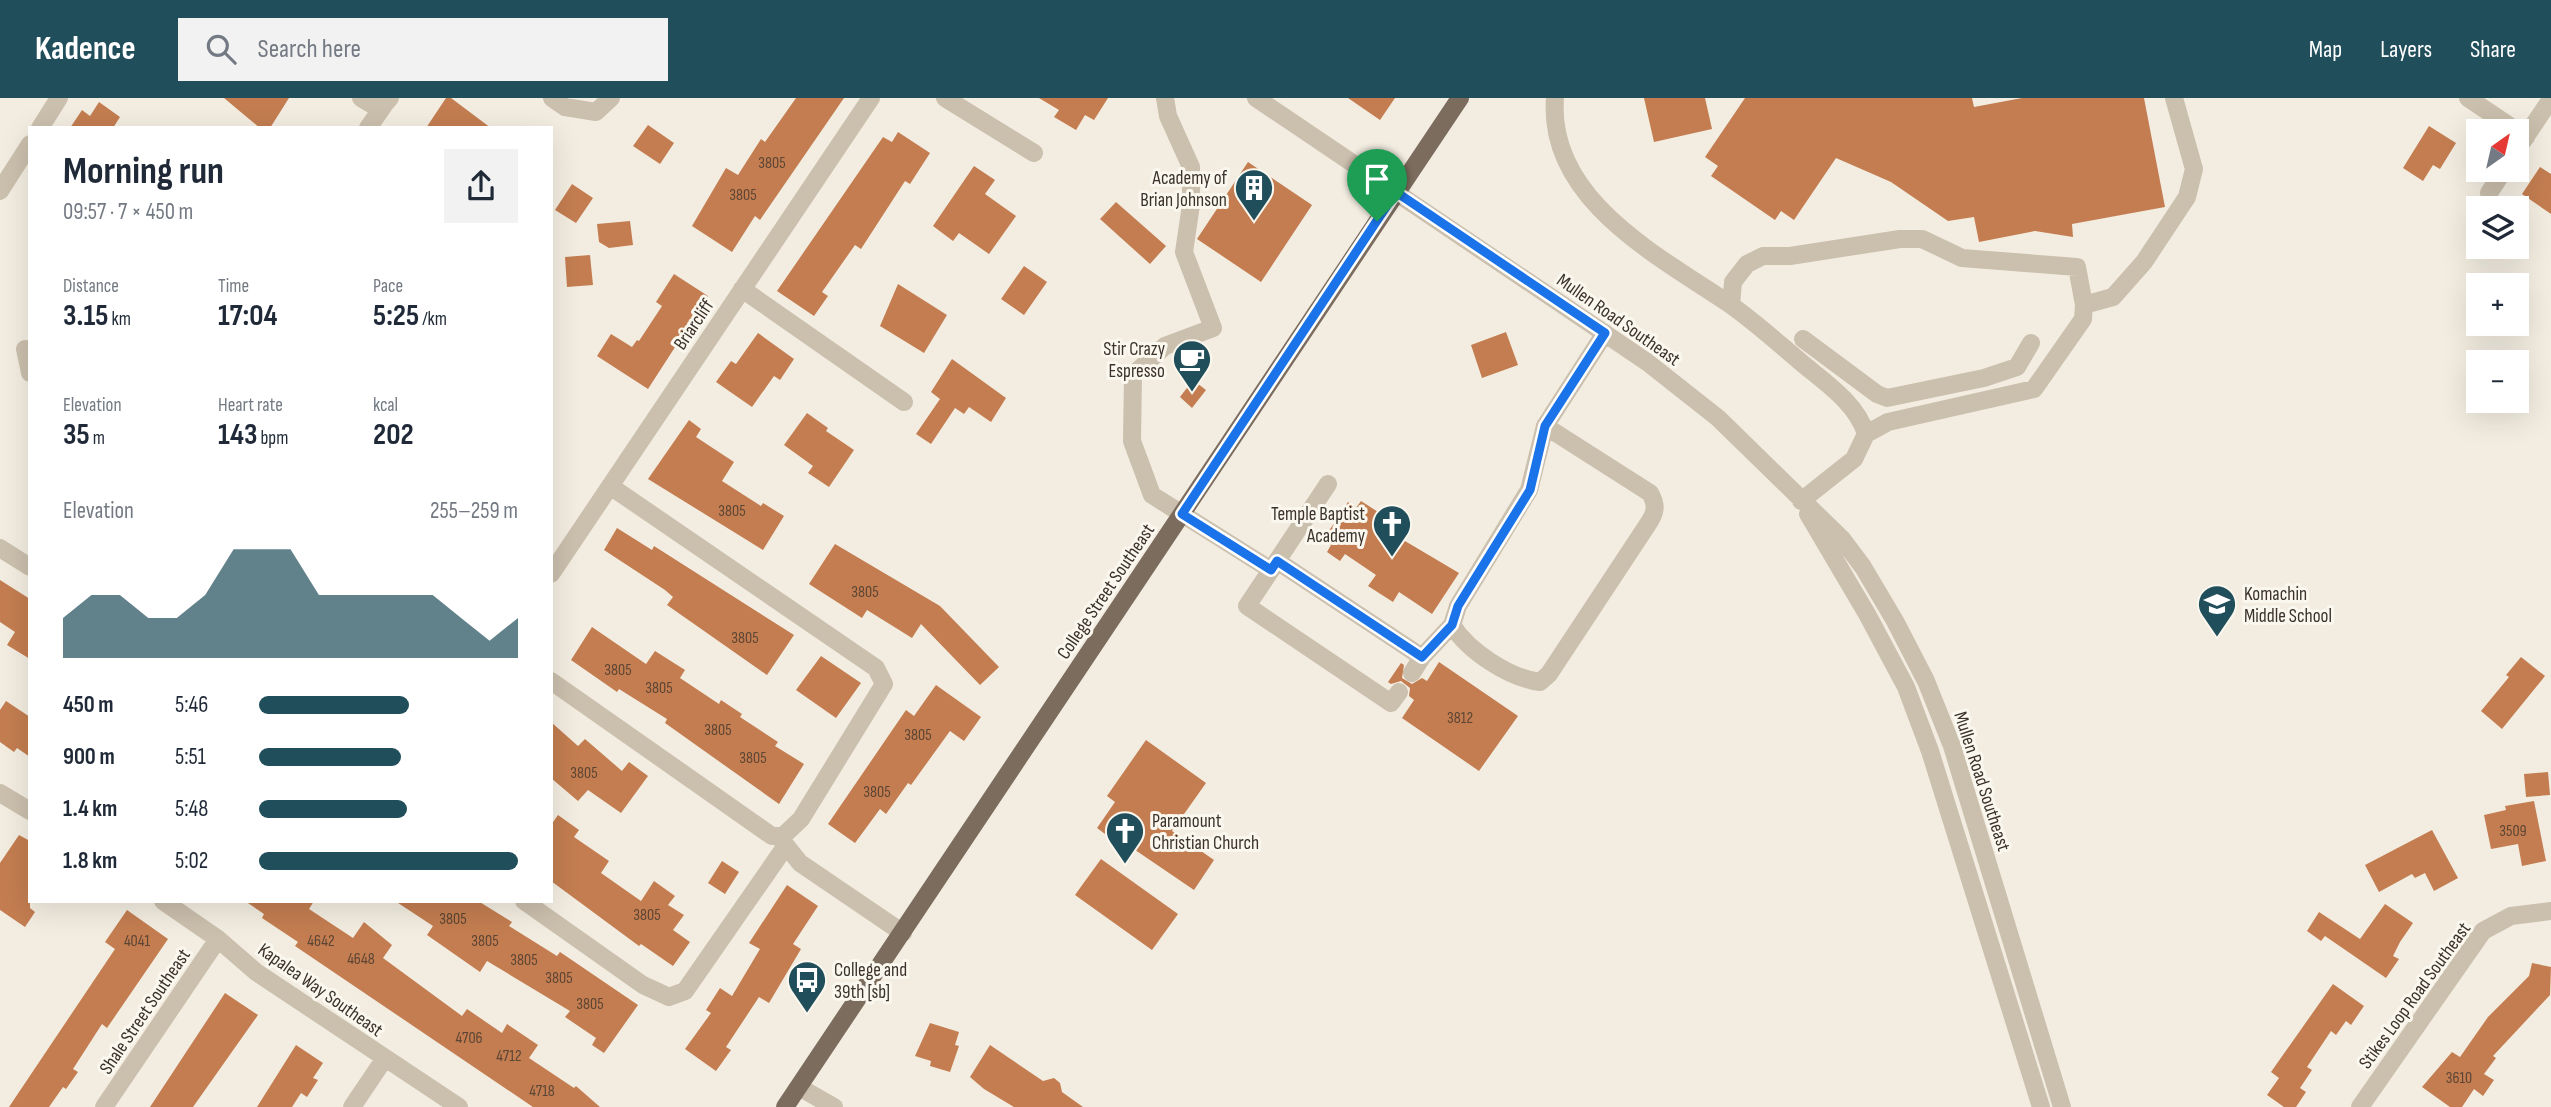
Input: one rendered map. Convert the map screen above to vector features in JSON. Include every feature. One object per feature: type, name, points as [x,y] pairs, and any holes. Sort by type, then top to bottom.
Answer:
[{"type":"main road","name":"College Street Southeast","points":[[785,1107],[1460,98]]},
{"type":"street","points":[[41,126],[59,98]]},
{"type":"street","points":[[361,98],[371,104],[387,102]]},
{"type":"street","points":[[552,98],[565,107],[596,112],[611,98]]},
{"type":"street","name":"Briarcliff","points":[[553,571],[871,98]]},
{"type":"street","points":[[945,98],[1034,153]]},
{"type":"street","points":[[1165,98],[1168,116],[1191,167],[1191,205],[1184,252],[1213,328],[1165,346],[1133,375],[1132,441],[1152,495],[1422,657]]},
{"type":"street","name":"Mullen Road Southeast","points":[[1256,98],[1281,105],[1396,192],[1605,333],[1718,418],[1801,502],[1842,539],[1863,567],[1926,681],[1952,746],[2062,1107]]},
{"type":"street","points":[[1555,98],[1554,128],[1562,155],[1587,195],[1611,219],[1687,277],[1731,305],[1835,390],[1862,421],[1866,434]]},
{"type":"street","points":[[2084,305],[2113,297],[2144,262],[2187,197],[2194,169],[2174,98]]},
{"type":"street","points":[[2468,98],[2492,119]]},
{"type":"street","points":[[369,126],[387,102]]},
{"type":"street","points":[[2529,134],[2549,108]]},
{"type":"street","points":[[0,191],[24,167]]},
{"type":"street","points":[[2489,193],[2496,182]]},
{"type":"street","points":[[1731,305],[1733,282],[1747,264],[1763,256],[1790,256],[1900,239],[1922,239],[1962,258],[2077,267],[2084,305],[2082,319],[2034,389],[1888,422],[1866,434],[1854,459],[1801,502]]},
{"type":"street","points":[[742,289],[904,402]]},
{"type":"street","points":[[1412,673],[1422,657],[1452,625],[1458,606],[1530,490],[1545,426],[1605,333]]},
{"type":"street","points":[[1803,339],[1877,394],[1887,398],[1983,379],[2017,367],[2031,343]]},
{"type":"street","points":[[25,349],[28,363]]},
{"type":"street","points":[[1452,625],[1461,639],[1521,679],[1540,681],[1549,674],[1655,514],[1656,503],[1650,493],[1545,426]]},
{"type":"street","points":[[1328,484],[1247,606],[1391,703],[1399,692]]},
{"type":"street","points":[[527,903],[643,985],[669,998],[685,991],[783,835],[801,819],[884,684],[876,668],[610,486]]},
{"type":"street","name":"Mullen Road Southeast","points":[[1801,502],[1828,552],[1867,614],[1906,687],[1939,777],[2041,1107]]},
{"type":"street","points":[[0,548],[28,566]]},
{"type":"street","points":[[553,682],[781,841],[800,863],[903,933]]},
{"type":"street","points":[[7,797],[28,810]]},
{"type":"street","name":"Kapalea Way Southeast","points":[[166,903],[218,939],[256,972],[459,1107]]},
{"type":"street","name":"Stikes Loop Road Southeast","points":[[2360,1107],[2483,931],[2511,916],[2551,911]]},
{"type":"street","name":"Shale Street Southeast","points":[[104,1107],[218,939]]},
{"type":"street","points":[[352,1107],[385,1058]]},
{"type":"street","points":[[799,1087],[834,1107]]},
{"type":"building","points":[[224,98],[289,98],[271,126],[258,126]]},
{"type":"building","points":[[446,98],[451,98],[488,126],[427,126]]},
{"type":"building","points":[[796,98],[844,98],[760,220],[755,216],[732,252],[692,226],[726,168],[738,175],[761,139],[765,142]]},
{"type":"building","points":[[1039,98],[1108,98],[1094,120],[1085,115],[1076,130],[1054,117],[1059,110]]},
{"type":"building","points":[[1348,98],[1395,98],[1380,120]]},
{"type":"building","points":[[1644,98],[1705,98],[1712,129],[1654,142]]},
{"type":"building","points":[[1745,98],[1972,98],[1974,107],[2022,98],[2144,98],[2165,207],[2072,224],[2073,237],[2035,231],[1979,242],[1974,217],[1948,221],[1891,182],[1836,158],[1794,220],[1781,211],[1775,220],[1711,176],[1718,166],[1705,157]]},
{"type":"building","points":[[99,102],[120,117],[114,126],[71,126],[82,110],[90,116]]},
{"type":"building","points":[[648,125],[674,143],[660,164],[633,146]]},
{"type":"building","points":[[2429,126],[2456,143],[2440,169],[2433,165],[2423,181],[2403,168]]},
{"type":"building","points":[[898,132],[930,153],[910,184],[905,181],[861,249],[855,245],[822,292],[828,296],[814,316],[777,291],[883,137],[892,142]]},
{"type":"building","name":"Academy of Brian Johnson","points":[[1248,162],[1312,205],[1261,282],[1197,239]]},
{"type":"building","points":[[974,166],[995,180],[985,194],[1016,216],[989,254],[959,233],[953,241],[933,226]]},
{"type":"building","points":[[2540,167],[2551,174],[2551,214],[2529,199],[2529,196],[2522,194]]},
{"type":"building","points":[[572,184],[593,198],[576,223],[555,210]]},
{"type":"building","points":[[1116,202],[1166,246],[1150,264],[1100,219]]},
{"type":"building","points":[[630,221],[633,245],[609,248],[599,242],[597,224]]},
{"type":"building","points":[[590,255],[593,285],[567,287],[565,257]]},
{"type":"building","points":[[1024,266],[1047,282],[1024,315],[1001,299]]},
{"type":"building","points":[[674,274],[708,296],[648,389],[597,356],[611,334],[632,347],[639,341],[662,306],[656,302]]},
{"type":"building","points":[[898,284],[947,315],[924,353],[880,326]]},
{"type":"building","points":[[1506,332],[1518,365],[1482,378],[1471,345]]},
{"type":"building","points":[[758,333],[794,359],[780,380],[774,376],[752,407],[716,382],[731,361],[736,364]]},
{"type":"building","points":[[952,359],[1006,398],[991,422],[969,407],[964,414],[955,408],[931,444],[916,434],[940,399],[931,392]]},
{"type":"building","points":[[1193,380],[1206,390],[1192,408],[1180,397]]},
{"type":"building","points":[[807,413],[828,428],[826,431],[854,450],[829,487],[808,473],[813,466],[784,445]]},
{"type":"building","points":[[689,420],[701,429],[696,437],[734,462],[722,481],[761,506],[763,503],[784,516],[763,550],[648,479]]},
{"type":"building","name":"Temple Baptist Academy","points":[[1361,501],[1389,519],[1383,528],[1459,573],[1432,614],[1399,592],[1393,602],[1368,586],[1376,575],[1345,554],[1340,561],[1327,552],[1331,545],[1323,540],[1348,502],[1356,508]]},
{"type":"building","points":[[617,528],[652,550],[654,546],[794,635],[767,675],[667,605],[673,597],[665,590],[604,550]]},
{"type":"building","points":[[835,544],[940,606],[999,667],[980,685],[921,624],[912,638],[867,610],[862,618],[809,584]]},
{"type":"building","points":[[0,580],[28,598],[28,658],[7,645],[15,632],[0,622]]},
{"type":"building","points":[[592,627],[646,664],[655,651],[685,670],[680,678],[719,704],[721,700],[742,714],[740,717],[778,742],[775,746],[804,764],[779,804],[665,723],[667,719],[619,689],[617,692],[571,660]]},
{"type":"building","points":[[821,656],[861,683],[836,718],[796,690]]},
{"type":"building","points":[[2521,657],[2545,676],[2502,729],[2481,711],[2509,677],[2506,675]]},
{"type":"building","points":[[1439,662],[1518,716],[1479,771],[1402,718],[1414,700],[1409,696],[1410,688],[1401,681],[1391,684],[1388,682],[1401,663],[1404,665],[1402,678],[1412,684],[1422,678],[1427,681]]},
{"type":"building","points":[[936,685],[981,717],[964,741],[950,731],[911,785],[908,783],[886,814],[880,809],[855,843],[828,824],[906,710],[914,716]]},
{"type":"building","points":[[6,701],[28,716],[28,756],[17,748],[14,752],[0,742],[0,710]]},
{"type":"building","points":[[553,724],[578,746],[585,739],[622,771],[629,762],[648,776],[621,813],[588,790],[578,801],[553,780]]},
{"type":"building","points":[[1146,740],[1206,783],[1172,831],[1214,860],[1194,890],[1119,839],[1117,843],[1097,828],[1115,802],[1107,796]]},
{"type":"building","points":[[2548,772],[2550,795],[2526,797],[2524,774]]},
{"type":"building","points":[[2534,801],[2546,861],[2522,866],[2518,844],[2491,849],[2484,815],[2506,810],[2505,806]]},
{"type":"building","points":[[558,815],[579,830],[574,837],[609,861],[601,873],[641,901],[654,881],[675,896],[668,905],[684,915],[673,930],[690,942],[673,966],[641,944],[639,946],[553,882],[553,822]]},
{"type":"building","points":[[2432,830],[2458,878],[2434,891],[2425,873],[2415,878],[2412,874],[2379,892],[2365,865]]},
{"type":"building","points":[[19,835],[28,840],[28,903],[35,912],[25,927],[0,910],[0,863]]},
{"type":"building","points":[[1101,859],[1178,914],[1152,950],[1075,895]]},
{"type":"building","points":[[722,861],[739,872],[725,894],[708,883]]},
{"type":"building","points":[[787,885],[818,906],[793,944],[801,949],[769,1003],[759,997],[726,1047],[731,1050],[716,1071],[685,1049],[711,1013],[706,1010],[720,988],[732,996],[760,949],[749,943]]},
{"type":"building","points":[[248,903],[313,903],[309,909],[353,938],[364,922],[392,945],[383,958],[462,1016],[467,1009],[502,1033],[507,1024],[538,1045],[529,1058],[574,1088],[576,1086],[600,1107],[533,1107],[295,946],[298,942],[262,918],[264,914]]},
{"type":"building","points":[[398,903],[481,903],[512,922],[509,926],[557,956],[560,952],[638,1005],[604,1053],[592,1045],[596,1038],[565,1017],[570,1011],[487,961],[480,972],[427,935],[433,926]]},
{"type":"building","points":[[2385,904],[2413,923],[2393,956],[2399,959],[2386,978],[2325,936],[2321,941],[2307,931],[2319,912],[2360,939]]},
{"type":"building","points":[[127,910],[168,939],[107,1028],[102,1024],[73,1069],[78,1072],[49,1107],[9,1107],[115,949],[105,942]]},
{"type":"building","points":[[2532,963],[2551,967],[2550,995],[2493,1056],[2496,1058],[2484,1074],[2494,1080],[2483,1096],[2474,1089],[2462,1107],[2450,1107],[2422,1087],[2452,1052],[2460,1057],[2488,1017],[2529,976]]},
{"type":"building","points":[[2333,984],[2364,1006],[2351,1025],[2346,1021],[2336,1035],[2331,1031],[2307,1067],[2312,1070],[2300,1088],[2306,1092],[2296,1107],[2284,1107],[2267,1095],[2279,1078],[2271,1072]]},
{"type":"building","points":[[225,993],[258,1015],[193,1107],[150,1107]]},
{"type":"building","points":[[930,1023],[959,1032],[955,1045],[959,1046],[950,1072],[930,1066],[931,1061],[915,1056]]},
{"type":"building","points":[[296,1045],[323,1063],[313,1078],[318,1080],[307,1097],[301,1093],[292,1107],[257,1107]]},
{"type":"building","points":[[990,1045],[1043,1081],[1054,1078],[1060,1083],[1062,1092],[1083,1107],[1014,1107],[984,1089],[970,1077]]},
{"type":"place","name":"Academy of Brian Johnson","points":[[1254,222]]},
{"type":"place","name":"Stir Crazy Espresso","points":[[1192,393]]},
{"type":"place","name":"Temple Baptist Academy","points":[[1392,558]]},
{"type":"place","name":"Komachin Middle School","points":[[2217,638]]},
{"type":"place","name":"Paramount Christian Church","points":[[1125,865]]},
{"type":"place","name":"College and 39th [sb]","points":[[807,1014]]},
{"type":"route","points":[[1396,192],[1605,333],[1545,426],[1530,490],[1458,606],[1452,625],[1422,657],[1277,561],[1271,570],[1182,514],[1377,221],[1396,192]]}]
